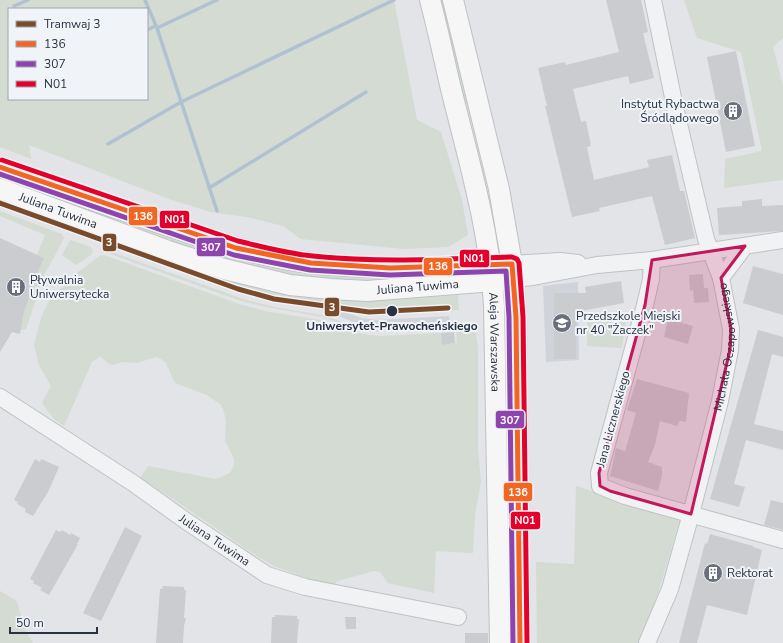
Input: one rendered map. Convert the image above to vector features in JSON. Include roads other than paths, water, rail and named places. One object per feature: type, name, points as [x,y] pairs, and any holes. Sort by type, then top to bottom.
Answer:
[{"type":"main road","name":"Aleja Warszawska","points":[[430,0],[474,178],[490,264],[494,301],[500,643]]},
{"type":"main road","name":"Aleja Warszawska","points":[[453,0],[499,189],[513,272],[516,317],[520,643]]},
{"type":"main road","name":"Juliana Tuwima","points":[[0,168],[236,248],[311,263],[466,275],[494,301]]},
{"type":"main road","name":"Juliana Tuwima","points":[[0,189],[168,251],[224,269],[290,285],[367,291],[466,275],[490,264],[513,272]]},
{"type":"street","name":"Michała Oczapowskiego","points":[[647,643],[670,589],[691,514],[711,439],[730,350],[731,329],[721,278],[710,250],[679,122],[653,0]]},
{"type":"street","points":[[513,272],[560,261],[597,265],[652,260],[783,240]]},
{"type":"street","points":[[721,278],[745,246]]},
{"type":"street","name":"Jana Licznerskiego","points":[[652,260],[651,279],[645,305],[599,473],[600,486],[625,496],[691,514],[703,519],[748,529],[783,540]]},
{"type":"street","name":"Juliana Tuwima","points":[[0,397],[133,483],[186,521],[267,575],[305,587],[458,618]]},
{"type":"waterway","points":[[14,6],[28,0]]},
{"type":"waterway","points":[[145,0],[157,28],[217,211]]},
{"type":"waterway","points":[[157,28],[217,0]]},
{"type":"waterway","points":[[108,144],[181,102],[394,0]]},
{"type":"waterway","points":[[148,30],[155,26]]},
{"type":"waterway","points":[[209,188],[366,92]]},
{"type":"tram line","name":"3","points":[[0,203],[238,289],[274,299],[369,312],[448,308]]},
{"type":"place","name":"Instytut Rybactwa Śródlądowego","points":[[733,111]]},
{"type":"place","name":"Pływalnia Uniwersytecka","points":[[16,287]]},
{"type":"place","name":"Uniwersytet-Prawocheńskiego","points":[[392,311]]},
{"type":"place","name":"Przedszkole Miejski nr 40 \"Żaczek\"","points":[[562,323]]},
{"type":"place","name":"Rektorat","points":[[713,573]]}]
